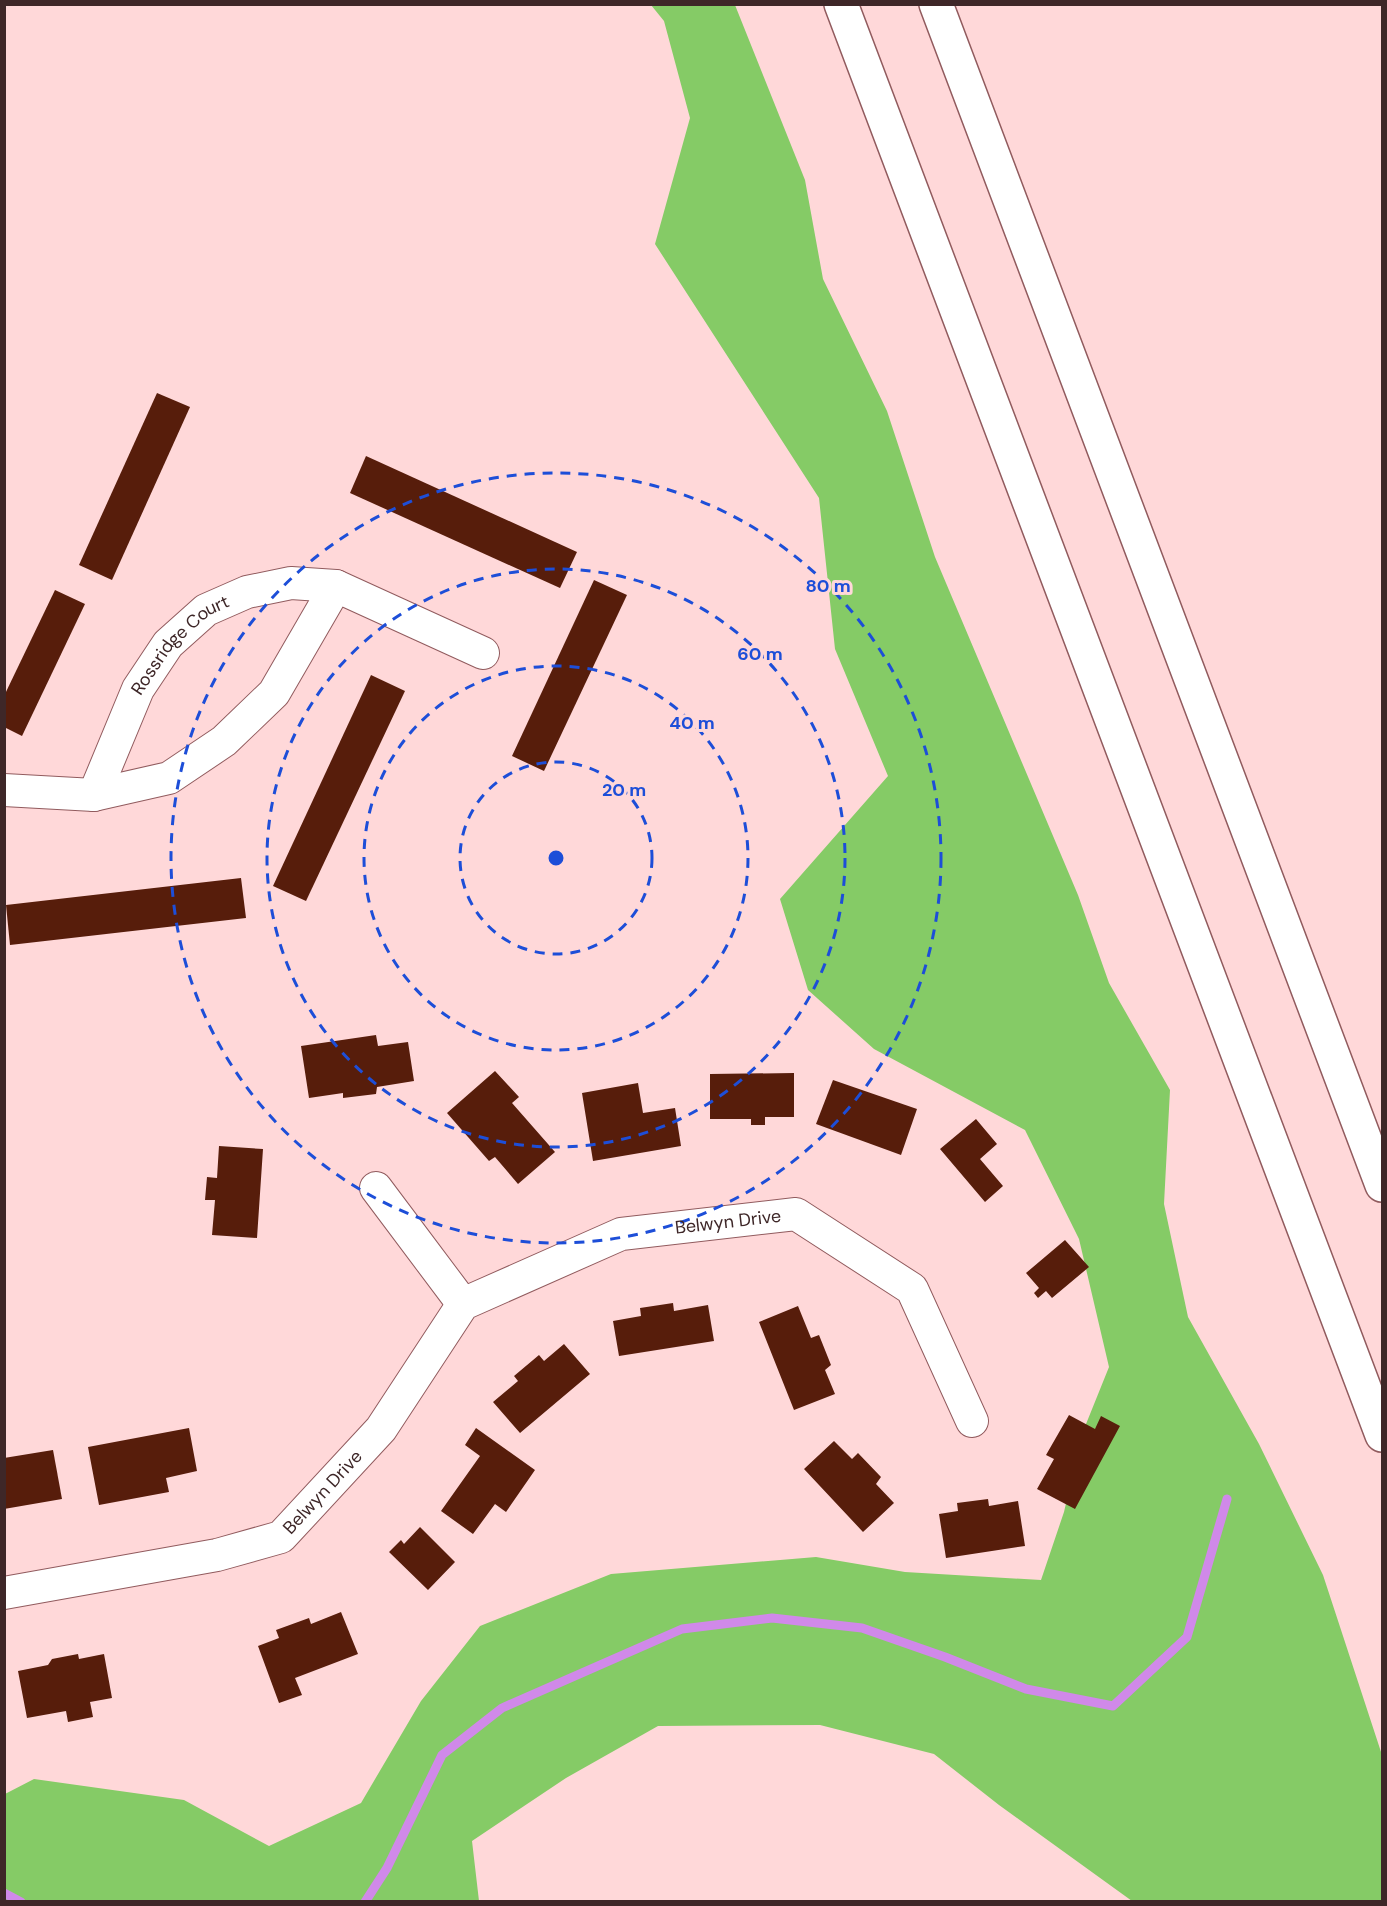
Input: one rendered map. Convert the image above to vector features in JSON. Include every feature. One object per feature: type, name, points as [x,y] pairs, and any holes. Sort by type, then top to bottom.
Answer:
[{"type":"highway","points":[[841,4],[1383,1435]]},
{"type":"highway","points":[[936,4],[1383,1185]]},
{"type":"street","name":"Rossridge Court","points":[[94,795],[138,689],[168,644],[206,610],[247,592],[291,583],[336,586],[483,653]]},
{"type":"street","points":[[4,790],[94,795],[169,778],[224,741],[274,693],[336,586]]},
{"type":"street","points":[[376,1188],[463,1304]]},
{"type":"street","name":"Belwyn Drive","points":[[4,1593],[217,1555],[281,1538],[381,1429],[463,1304],[621,1234],[796,1214],[912,1289],[972,1421]]},
{"type":"green space","points":[[651,5],[735,5],[805,180],[823,279],[887,411],[935,557],[1078,895],[1109,983],[1170,1090],[1164,1204],[1188,1317],[1259,1444],[1323,1575],[1382,1755],[1382,1901],[1132,1901],[999,1805],[934,1754],[820,1725],[658,1726],[566,1778],[472,1841],[479,1901],[5,1902],[5,1794],[34,1779],[184,1800],[269,1846],[361,1803],[421,1701],[480,1626],[611,1574],[816,1557],[905,1572],[1041,1580],[1064,1512],[1082,1434],[1109,1367],[1079,1239],[1025,1130],[874,1049],[808,990],[780,899],[888,776],[835,649],[819,498],[655,244],[690,118],[664,21]]},
{"type":"building","points":[[157,393],[190,407],[112,580],[79,565]]},
{"type":"building","points":[[366,456],[577,552],[560,588],[350,493]]},
{"type":"building","points":[[594,580],[627,595],[544,771],[512,756]]},
{"type":"building","points":[[55,590],[85,604],[22,736],[4,727],[4,696]]},
{"type":"building","points":[[371,675],[405,691],[306,901],[273,886]]},
{"type":"building","points":[[241,878],[246,918],[10,945],[6,905]]},
{"type":"building","points":[[376,1035],[378,1046],[408,1042],[414,1081],[377,1087],[376,1094],[343,1098],[343,1093],[309,1098],[301,1046]]},
{"type":"building","points":[[495,1071],[519,1097],[512,1103],[555,1152],[518,1184],[495,1157],[489,1161],[447,1113]]},
{"type":"building","points":[[794,1073],[794,1117],[765,1117],[765,1125],[751,1125],[751,1119],[710,1119],[710,1074]]},
{"type":"building","points":[[833,1080],[917,1109],[901,1155],[816,1124]]},
{"type":"building","points":[[638,1083],[643,1113],[675,1108],[681,1146],[593,1161],[582,1093]]},
{"type":"building","points":[[976,1119],[997,1144],[980,1159],[1003,1186],[985,1202],[940,1149]]},
{"type":"building","points":[[219,1146],[263,1149],[257,1238],[212,1235],[215,1200],[205,1200],[207,1177],[217,1178]]},
{"type":"building","points":[[1065,1240],[1089,1267],[1052,1298],[1046,1291],[1038,1298],[1034,1293],[1039,1288],[1026,1273]]},
{"type":"building","points":[[673,1303],[674,1311],[708,1305],[714,1341],[619,1356],[613,1321],[641,1316],[640,1308]]},
{"type":"building","points":[[798,1306],[811,1338],[819,1335],[831,1365],[825,1370],[835,1394],[794,1410],[759,1322]]},
{"type":"building","points":[[564,1344],[590,1374],[520,1433],[493,1402],[518,1381],[514,1376],[539,1355],[544,1361]]},
{"type":"building","points":[[1069,1415],[1095,1429],[1101,1416],[1120,1426],[1075,1509],[1037,1489],[1054,1459],[1046,1455]]},
{"type":"building","points":[[189,1428],[197,1471],[166,1478],[169,1492],[99,1505],[88,1447]]},
{"type":"building","points":[[476,1428],[535,1470],[506,1512],[495,1504],[473,1534],[441,1511],[480,1456],[465,1445]]},
{"type":"building","points":[[834,1441],[852,1459],[858,1453],[881,1477],[876,1484],[894,1503],[863,1532],[804,1469]]},
{"type":"building","points":[[53,1450],[62,1499],[4,1509],[4,1458]]},
{"type":"building","points":[[988,1499],[989,1506],[1018,1501],[1025,1546],[946,1558],[939,1514],[958,1511],[957,1503]]},
{"type":"building","points":[[420,1527],[455,1562],[428,1590],[389,1552],[401,1540],[404,1544]]},
{"type":"building","points":[[341,1612],[358,1654],[295,1678],[302,1695],[279,1703],[258,1646],[279,1638],[276,1630],[309,1618],[311,1624]]},
{"type":"building","points":[[78,1654],[79,1659],[104,1654],[112,1698],[90,1702],[93,1717],[68,1722],[66,1711],[27,1718],[18,1671],[48,1665],[52,1659]]},
{"type":"waterway","points":[[365,1902],[387,1868],[442,1755],[502,1708],[682,1629],[772,1618],[862,1628],[1026,1689],[1113,1706],[1187,1637],[1227,1499]]},
{"type":"waterway","points":[[4,1893],[21,1902]]}]
